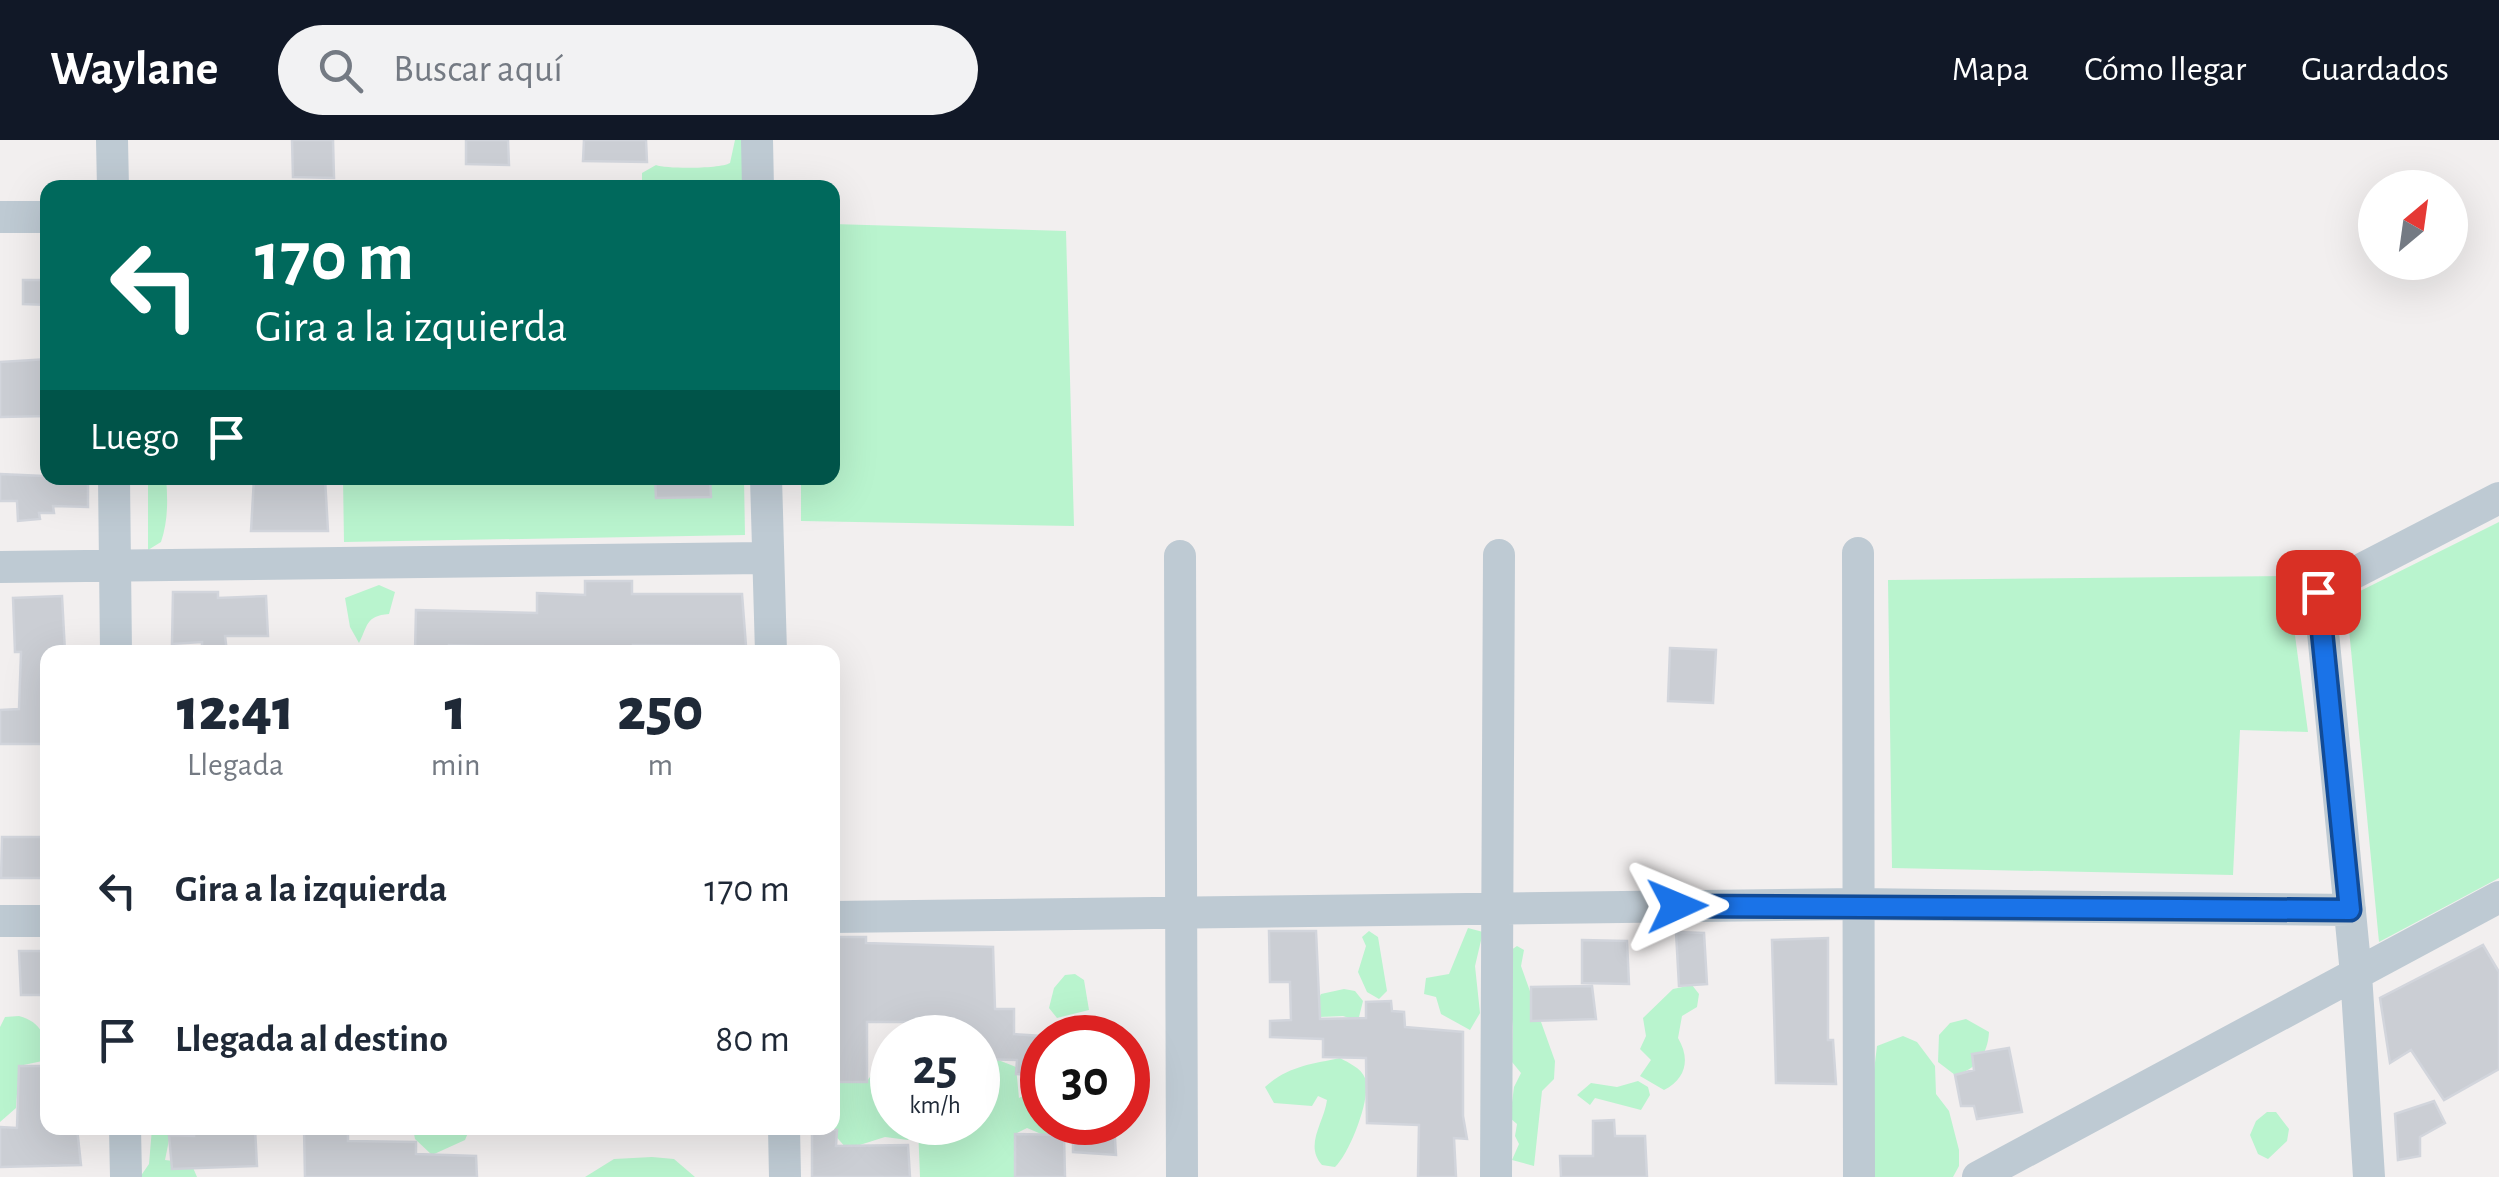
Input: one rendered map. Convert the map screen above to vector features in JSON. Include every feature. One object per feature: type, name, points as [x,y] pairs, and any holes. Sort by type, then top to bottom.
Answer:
[{"type":"street","points":[[112,140],[113,180]]},
{"type":"street","points":[[757,140],[758,180]]},
{"type":"street","points":[[0,218],[40,217]]},
{"type":"street","points":[[114,485],[116,645]]},
{"type":"street","points":[[766,485],[771,645]]},
{"type":"street","points":[[2369,1177],[2356,974],[2318,592],[2499,498]]},
{"type":"street","points":[[1858,553],[1859,1177]]},
{"type":"street","points":[[1496,1177],[1500,555]]},
{"type":"street","points":[[1180,556],[1182,1177]]},
{"type":"street","points":[[0,567],[768,558]]},
{"type":"street","points":[[1978,1177],[2499,897]]},
{"type":"street","points":[[840,917],[1858,904],[2350,910]]},
{"type":"street","points":[[0,921],[40,921]]},
{"type":"street","points":[[125,1135],[126,1177]]},
{"type":"street","points":[[784,1135],[785,1177]]},
{"type":"green space","points":[[735,140],[757,140],[744,180],[642,180],[642,173],[656,165],[693,168],[730,163]]},
{"type":"green space","points":[[840,224],[1066,231],[1074,526],[801,521],[801,485],[840,485]]},
{"type":"green space","points":[[148,485],[166,485],[161,542],[148,550]]},
{"type":"green space","points":[[343,485],[744,485],[745,535],[344,542]]},
{"type":"green space","points":[[2499,522],[2499,878],[2379,942],[2346,598]]},
{"type":"green space","points":[[2287,576],[2308,732],[2240,730],[2233,875],[1892,868],[1888,580]]},
{"type":"green space","points":[[379,585],[395,592],[389,614],[371,620],[359,643],[350,627],[345,598]]},
{"type":"green space","points":[[1468,928],[1483,932],[1475,966],[1480,1013],[1470,1030],[1441,1014],[1436,997],[1424,994],[1426,978],[1449,974]]},
{"type":"green space","points":[[1369,931],[1378,937],[1387,991],[1379,999],[1367,992],[1358,972],[1366,946],[1362,937]]},
{"type":"green space","points":[[1517,946],[1524,950],[1521,966],[1555,1061],[1554,1079],[1542,1091],[1534,1166],[1512,1160],[1519,1144],[1515,1136],[1517,1124],[1510,1118],[1514,1087],[1521,1073],[1512,1062],[1513,1026],[1502,956]]},
{"type":"green space","points":[[1075,974],[1084,980],[1089,1010],[1055,1015],[1049,1008],[1054,988],[1065,975]]},
{"type":"green space","points":[[1692,985],[1699,994],[1697,1007],[1682,1016],[1678,1038],[1684,1067],[1678,1080],[1664,1090],[1640,1076],[1651,1060],[1640,1049],[1646,1036],[1643,1018],[1673,989]]},
{"type":"green space","points":[[1355,991],[1363,1001],[1358,1021],[1343,1016],[1319,1017],[1316,1003],[1321,994]]},
{"type":"green space","points":[[19,1016],[40,1030],[40,1062],[19,1066],[16,1108],[0,1122],[0,1027],[5,1017]]},
{"type":"green space","points":[[1966,1019],[1989,1032],[1988,1040],[1975,1065],[1955,1075],[1938,1062],[1939,1035],[1950,1023]]},
{"type":"green space","points":[[1903,1036],[1917,1042],[1935,1066],[1936,1094],[1949,1111],[1959,1150],[1959,1166],[1953,1177],[1861,1177],[1877,1046]]},
{"type":"green space","points":[[1340,1058],[1361,1071],[1366,1086],[1358,1124],[1335,1167],[1322,1165],[1315,1150],[1327,1100],[1318,1096],[1312,1106],[1274,1103],[1265,1087],[1291,1070]]},
{"type":"green space","points":[[1000,1061],[1016,1067],[1020,1132],[1015,1134],[1015,1177],[920,1177],[919,1145],[1000,1145]]},
{"type":"green space","points":[[840,1075],[859,1075],[867,1081],[870,1077],[870,1142],[847,1149],[835,1135],[840,1135]]},
{"type":"green space","points":[[1638,1081],[1648,1087],[1650,1095],[1641,1110],[1595,1098],[1590,1105],[1577,1095],[1591,1083],[1617,1087]]},
{"type":"green space","points":[[2267,1112],[2276,1112],[2289,1129],[2287,1141],[2268,1159],[2258,1154],[2250,1135],[2256,1121]]},
{"type":"green space","points":[[151,1135],[182,1135],[169,1140],[165,1160],[191,1163],[197,1177],[140,1177],[149,1164]]},
{"type":"green space","points":[[414,1135],[467,1135],[465,1140],[432,1155]]},
{"type":"green space","points":[[614,1159],[674,1159],[695,1177],[585,1177]]},
{"type":"building","points":[[292,140],[333,140],[334,178],[293,177]]},
{"type":"building","points":[[466,140],[508,140],[509,165],[466,164]]},
{"type":"building","points":[[584,140],[646,140],[647,162],[583,161]]},
{"type":"building","points":[[23,280],[40,280],[40,305],[23,304]]},
{"type":"building","points":[[40,360],[40,416],[0,417],[0,362]]},
{"type":"building","points":[[0,474],[40,476],[40,485],[88,485],[88,507],[53,506],[54,513],[39,513],[40,519],[18,521],[17,501],[0,501]]},
{"type":"building","points":[[254,485],[325,485],[328,531],[251,531]]},
{"type":"building","points":[[655,485],[710,485],[711,497],[656,498]]},
{"type":"building","points":[[585,581],[632,581],[632,594],[742,594],[746,645],[415,645],[416,610],[537,613],[537,593],[585,595]]},
{"type":"building","points":[[173,592],[218,592],[218,598],[266,596],[268,636],[225,636],[226,645],[172,644]]},
{"type":"building","points":[[62,596],[65,645],[40,645],[40,744],[0,744],[0,710],[19,709],[21,652],[15,652],[13,598]]},
{"type":"building","points":[[1670,648],[1716,650],[1713,703],[1668,701]]},
{"type":"building","points":[[2,837],[40,837],[40,878],[1,878]]},
{"type":"building","points":[[1269,931],[1316,931],[1320,1019],[1366,1018],[1366,1002],[1391,1001],[1392,1011],[1404,1012],[1405,1027],[1463,1032],[1463,1116],[1467,1139],[1454,1138],[1456,1177],[1418,1177],[1419,1125],[1367,1123],[1366,1058],[1323,1057],[1323,1039],[1270,1037],[1270,1021],[1291,1020],[1290,982],[1270,982]]},
{"type":"building","points":[[1676,932],[1704,933],[1707,984],[1679,986]]},
{"type":"building","points":[[840,937],[866,937],[866,943],[993,947],[995,1009],[1014,1009],[1014,1034],[1020,1034],[1020,1074],[1016,1074],[1017,1060],[1000,1060],[1000,1015],[870,1015],[867,1082],[840,1082]]},
{"type":"building","points":[[1828,938],[1828,1040],[1833,1040],[1836,1084],[1776,1083],[1772,940]]},
{"type":"building","points":[[1582,940],[1627,941],[1629,984],[1582,983]]},
{"type":"building","points":[[2483,945],[2499,972],[2499,1069],[2444,1100],[2411,1050],[2390,1063],[2380,998]]},
{"type":"building","points":[[19,951],[40,951],[40,995],[21,995]]},
{"type":"building","points":[[1592,986],[1596,1019],[1531,1021],[1531,987]]},
{"type":"building","points":[[2009,1048],[2022,1112],[1977,1119],[1974,1106],[1961,1106],[1955,1075],[1974,1070],[1972,1054]]},
{"type":"building","points":[[19,1066],[40,1066],[40,1135],[78,1135],[81,1165],[0,1167],[0,1127],[17,1128]]},
{"type":"building","points":[[2434,1101],[2445,1123],[2420,1137],[2420,1156],[2398,1160],[2395,1114]]},
{"type":"building","points":[[1614,1120],[1615,1136],[1645,1136],[1647,1177],[1561,1177],[1560,1156],[1593,1156],[1593,1121]]},
{"type":"building","points":[[1015,1134],[1020,1134],[1020,1145],[1064,1145],[1065,1177],[1015,1177]]},
{"type":"building","points":[[169,1135],[255,1135],[257,1166],[172,1169]]},
{"type":"building","points":[[304,1135],[348,1135],[348,1141],[416,1142],[416,1154],[476,1156],[477,1177],[305,1177]]},
{"type":"building","points":[[812,1135],[837,1135],[836,1146],[908,1145],[910,1177],[812,1177]]},
{"type":"building","points":[[1073,1145],[1115,1145],[1116,1155],[1073,1152]]},
{"type":"route","points":[[1677,906],[1858,904],[2350,910],[2318,592]]}]
